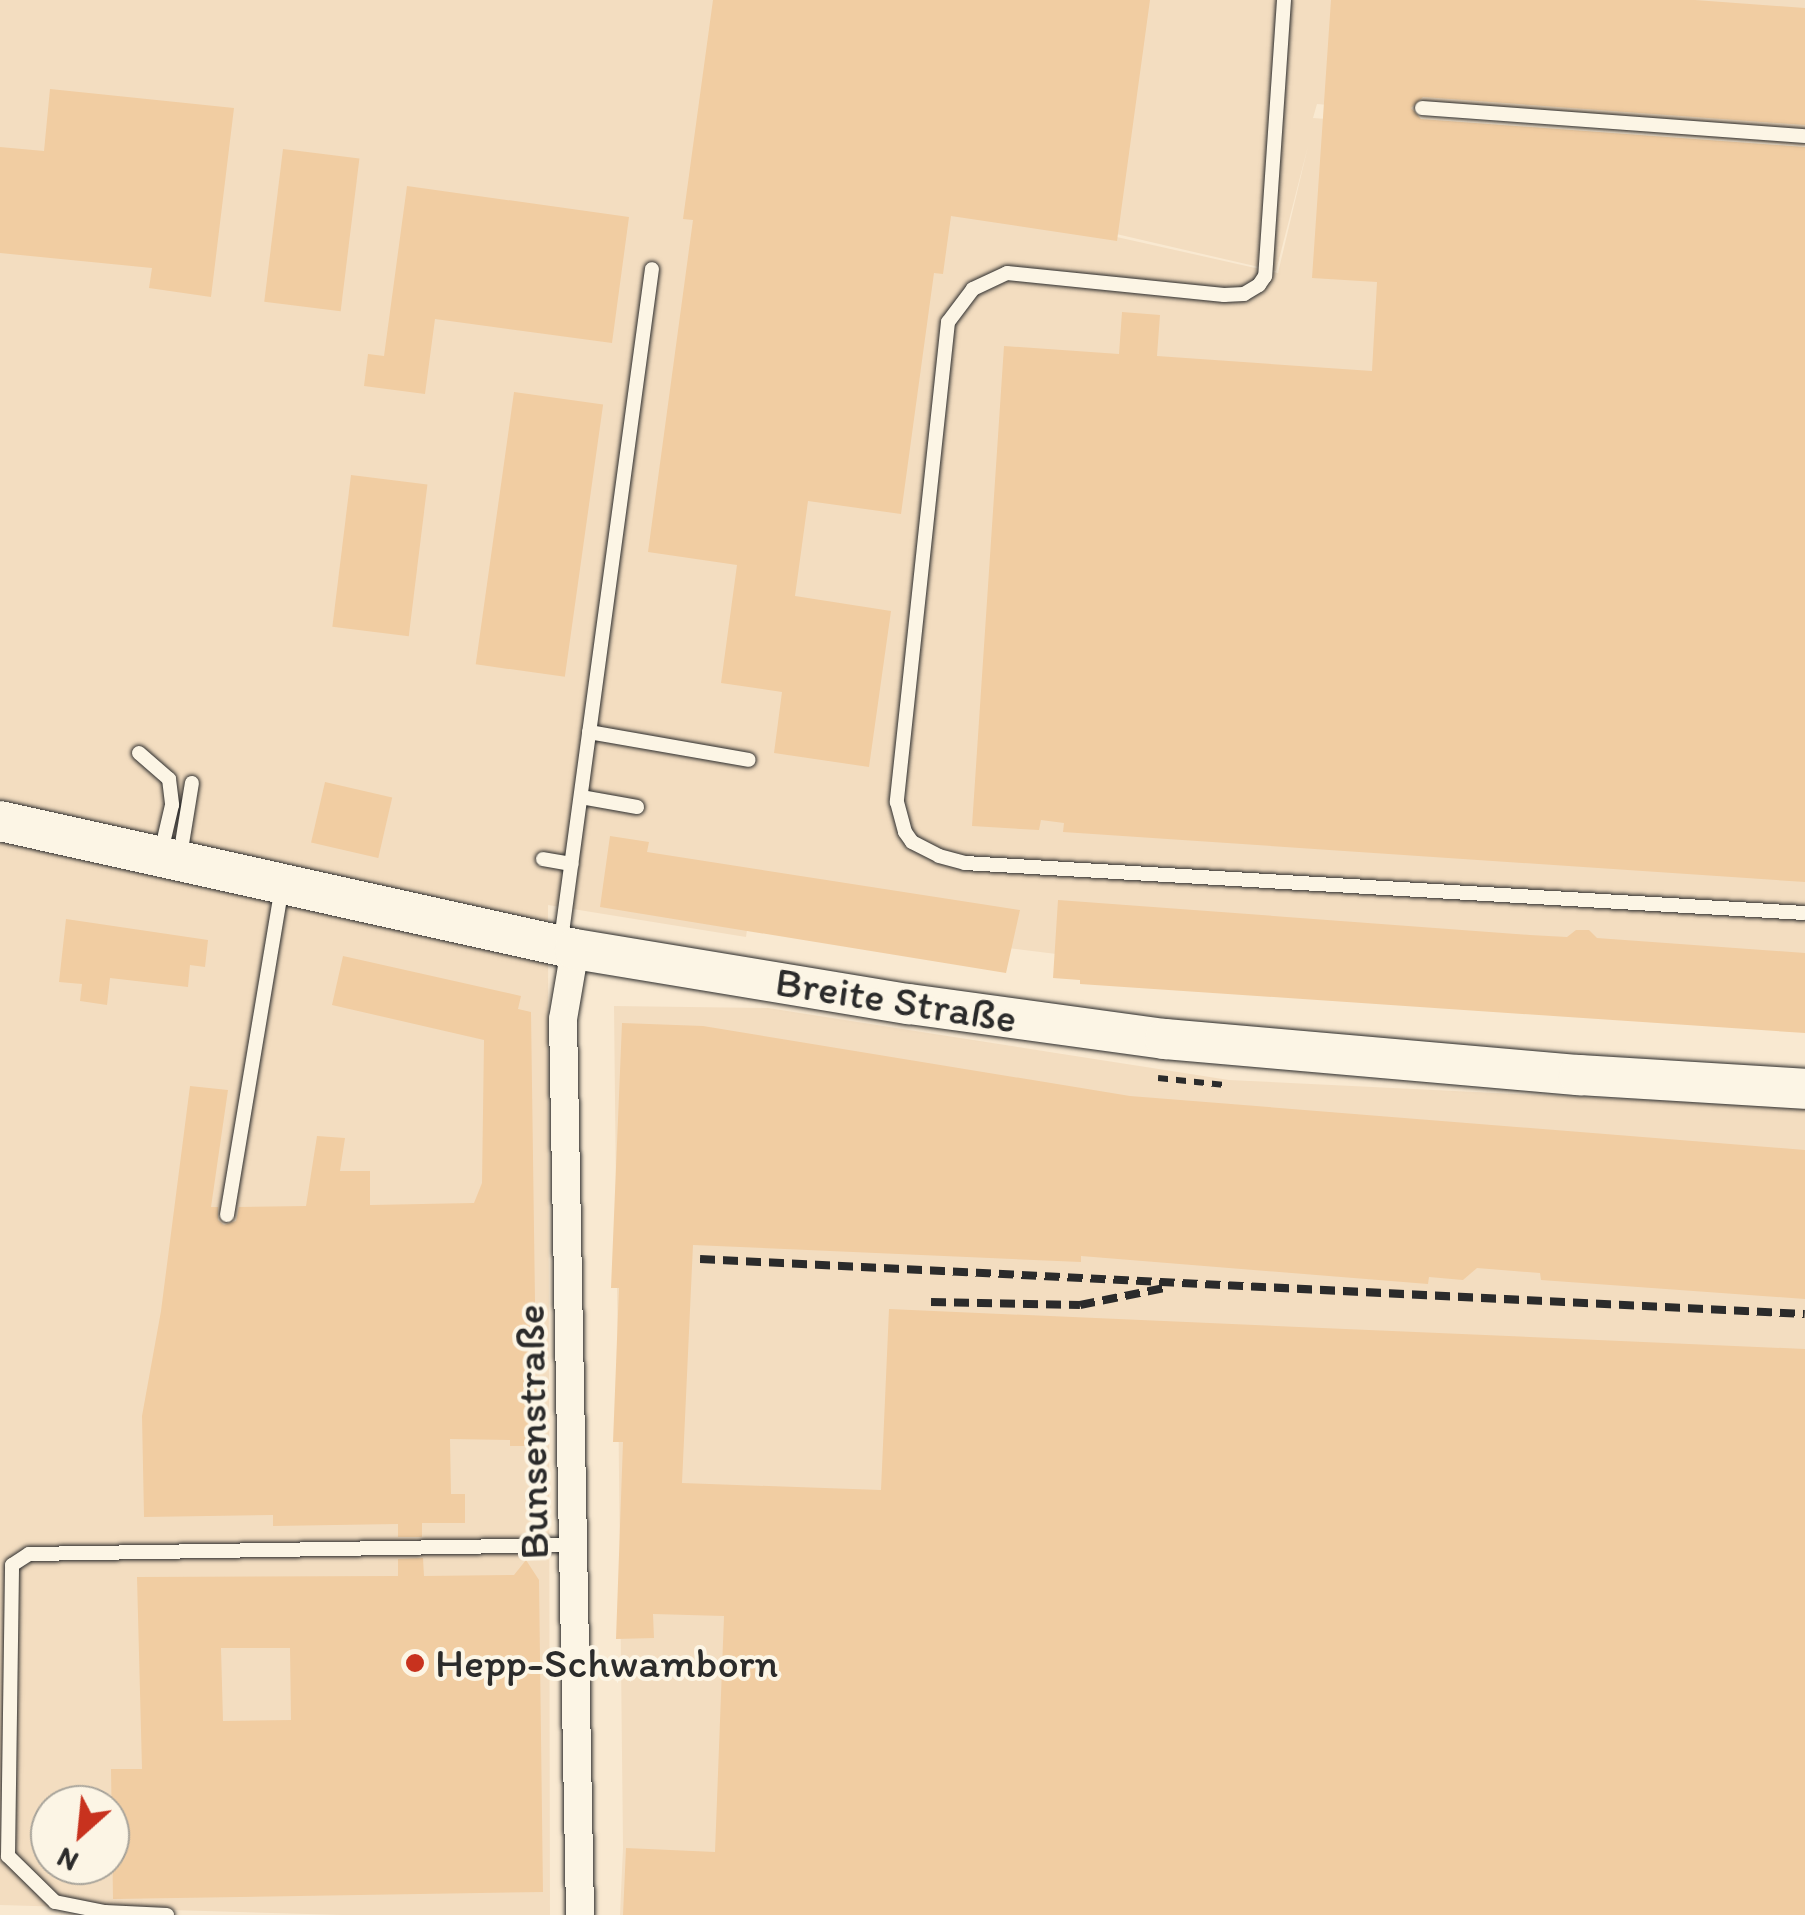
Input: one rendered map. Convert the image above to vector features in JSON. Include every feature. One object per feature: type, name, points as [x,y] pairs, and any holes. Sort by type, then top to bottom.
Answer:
[{"type":"main road","name":"Breite Straße","points":[[0,820],[568,948],[909,1004],[1165,1039],[1579,1075],[1805,1088]]},
{"type":"street","name":"Bunsenstraße","points":[[568,948],[562,1019],[580,1915]]},
{"type":"lane","points":[[1284,0],[1265,276],[1259,286],[1244,294],[1224,295],[1007,273],[974,288],[948,322],[897,802],[905,832],[922,847],[965,863],[1805,914]]},
{"type":"lane","points":[[1422,108],[1805,136]]},
{"type":"lane","points":[[568,948],[572,864],[652,269]]},
{"type":"lane","points":[[589,732],[748,760]]},
{"type":"lane","points":[[139,753],[168,780],[172,805],[169,859]]},
{"type":"lane","points":[[169,859],[192,783]]},
{"type":"lane","points":[[581,796],[637,807]]},
{"type":"lane","points":[[543,859],[572,864]]},
{"type":"lane","points":[[227,1215],[282,884]]},
{"type":"lane","points":[[167,1915],[106,1912],[55,1902],[8,1856],[12,1565],[29,1554],[574,1545]]},
{"type":"shaded area","points":[[0,0],[1805,0],[1805,146],[1317,104],[1313,118],[1805,154],[1805,1014],[1282,982],[749,916],[746,937],[548,905],[550,1915],[342,1915],[0,1905]],"holes":[[[1308,146],[1278,273],[848,177],[844,171],[1276,271]]]},
{"type":"shaded area","points":[[614,1006],[768,1008],[1229,1080],[1805,1108],[1805,1915],[620,1915],[623,1848]]},
{"type":"building","points":[[713,0],[1150,0],[1117,241],[951,216],[943,274],[934,273],[901,514],[808,501],[795,596],[891,611],[869,767],[774,753],[782,692],[721,683],[737,565],[648,552],[693,220],[683,219]]},
{"type":"building","points":[[1331,0],[1695,0],[1805,8],[1805,125],[1423,97],[1411,108],[1421,119],[1805,147],[1805,882],[1063,832],[1064,823],[1041,820],[1039,830],[972,826],[1004,346],[1119,354],[1122,312],[1160,315],[1157,356],[1372,371],[1377,282],[1312,278]]},
{"type":"building","points":[[50,89],[234,108],[211,297],[149,288],[152,268],[0,253],[0,147],[44,151]]},
{"type":"building","points":[[283,149],[359,158],[341,311],[264,302]]},
{"type":"building","points":[[407,186],[629,217],[612,343],[435,319],[425,394],[364,386],[368,354],[384,356]]},
{"type":"building","points":[[514,392],[603,405],[565,677],[476,664]]},
{"type":"building","points":[[351,475],[427,484],[409,636],[332,627]]},
{"type":"building","points":[[325,782],[392,798],[378,858],[311,842]]},
{"type":"building","points":[[610,836],[649,842],[647,852],[1020,910],[1006,973],[600,907]]},
{"type":"building","points":[[1058,900],[1530,935],[1567,937],[1576,930],[1589,930],[1597,938],[1805,953],[1805,1033],[1080,984],[1080,980],[1053,978]]},
{"type":"building","points":[[66,919],[208,940],[205,967],[190,965],[188,987],[110,978],[107,1005],[80,1001],[82,984],[59,982]]},
{"type":"building","points":[[343,956],[521,996],[518,1009],[531,1012],[537,1446],[510,1446],[510,1440],[450,1439],[451,1494],[465,1494],[465,1523],[422,1523],[422,1537],[398,1537],[398,1524],[273,1526],[273,1515],[144,1517],[142,1416],[161,1311],[190,1086],[228,1090],[211,1207],[218,1207],[218,1220],[224,1225],[236,1221],[239,1207],[306,1206],[317,1136],[345,1138],[340,1171],[370,1171],[370,1205],[474,1203],[482,1183],[484,1040],[332,1005]]},
{"type":"building","points":[[622,1023],[703,1026],[1130,1096],[1805,1150],[1805,1299],[1541,1280],[1540,1273],[1477,1268],[1463,1280],[1429,1277],[1428,1284],[1081,1256],[1081,1262],[693,1245],[682,1483],[881,1490],[889,1309],[1805,1349],[1805,1915],[623,1915],[626,1848],[715,1852],[724,1616],[653,1614],[654,1638],[616,1639],[623,1442],[613,1442],[619,1288],[611,1288]]},
{"type":"building","points":[[423,1558],[424,1576],[514,1575],[526,1560],[539,1580],[543,1892],[113,1899],[113,1885],[130,1885],[130,1785],[111,1785],[111,1769],[142,1769],[137,1577],[398,1576],[398,1559]],"holes":[[[221,1648],[290,1648],[291,1720],[223,1721]]]},
{"type":"railway","points":[[700,1259],[1805,1314]]},
{"type":"railway","points":[[931,1302],[1080,1305],[1164,1288]]},
{"type":"place","name":"Hepp-Schwamborn","points":[[415,1663]]}]
